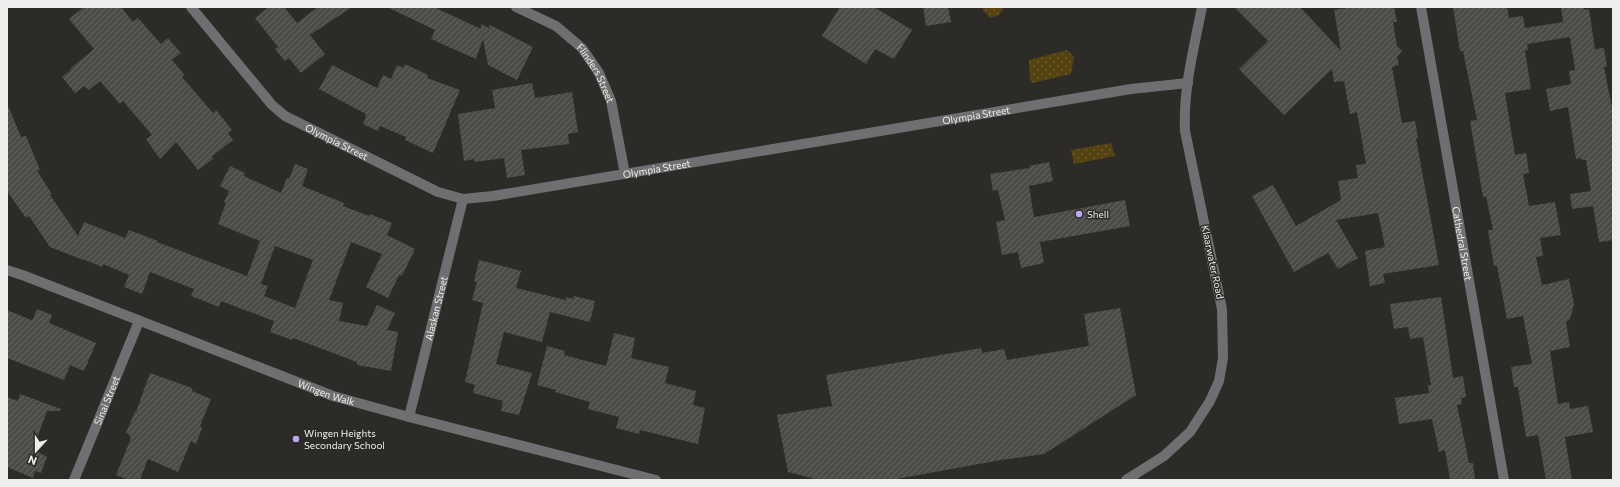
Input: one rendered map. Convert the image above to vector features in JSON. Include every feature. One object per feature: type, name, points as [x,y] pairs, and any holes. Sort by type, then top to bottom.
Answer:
[{"type":"street","name":"Olympia Street","points":[[191,7],[272,105],[285,116],[438,192],[463,199],[493,196],[1131,89],[1188,83]]},
{"type":"street","name":"Flinders Street","points":[[516,7],[556,26],[582,48],[599,72],[611,101],[625,174]]},
{"type":"street","name":"Klaarwater Road","points":[[1126,480],[1164,456],[1190,432],[1210,401],[1219,381],[1223,358],[1222,309],[1185,131],[1184,110],[1202,7]]},
{"type":"street","name":"Cathedral Street","points":[[1421,7],[1504,480]]},
{"type":"street","name":"Alaskan Street","points":[[409,418],[463,199]]},
{"type":"street","name":"Wingen Walk","points":[[7,270],[26,276],[333,396],[409,418],[656,480]]},
{"type":"street","name":"Sinai Street","points":[[74,480],[139,321]]},
{"type":"shaded area","points":[[983,7],[1004,7],[999,15],[990,18],[983,10]]},
{"type":"shaded area","points":[[1067,50],[1074,57],[1071,74],[1032,83],[1030,79],[1029,60]]},
{"type":"shaded area","points":[[1111,143],[1115,156],[1074,164],[1071,150]]},
{"type":"building","points":[[84,7],[121,7],[133,22],[138,18],[161,44],[168,38],[181,53],[172,60],[184,74],[182,77],[213,113],[216,110],[232,130],[228,133],[233,140],[211,157],[214,158],[198,170],[176,142],[160,159],[146,139],[152,135],[123,101],[120,104],[100,81],[89,90],[84,86],[75,93],[62,77],[94,49],[69,19]]},
{"type":"building","points":[[269,7],[284,7],[297,23],[318,7],[352,7],[310,35],[325,54],[301,73],[289,58],[285,61],[275,49],[278,47],[255,18]]},
{"type":"building","points":[[387,7],[434,7],[481,29],[481,24],[489,28],[490,25],[533,47],[517,80],[488,65],[483,39],[476,59],[431,39],[435,30]]},
{"type":"building","points":[[840,7],[874,7],[912,30],[894,59],[875,49],[866,64],[822,36]]},
{"type":"building","points":[[923,7],[948,7],[951,22],[926,26]]},
{"type":"building","points":[[1234,7],[1300,7],[1341,51],[1334,10],[1353,7],[1394,7],[1397,22],[1393,22],[1397,46],[1402,51],[1397,57],[1399,65],[1392,67],[1402,123],[1415,121],[1418,138],[1416,138],[1439,265],[1383,274],[1385,283],[1370,286],[1365,251],[1385,247],[1378,213],[1336,220],[1358,258],[1338,269],[1328,253],[1294,272],[1252,196],[1273,185],[1296,226],[1341,200],[1338,181],[1358,178],[1356,165],[1366,164],[1357,112],[1350,114],[1344,81],[1334,82],[1332,69],[1284,115],[1239,69],[1268,41]]},
{"type":"building","points":[[1453,7],[1507,7],[1509,18],[1523,16],[1525,28],[1563,22],[1561,7],[1584,7],[1584,10],[1589,9],[1595,49],[1604,48],[1607,67],[1604,67],[1613,113],[1613,240],[1599,242],[1593,206],[1572,209],[1570,194],[1591,191],[1586,160],[1582,160],[1581,158],[1576,159],[1568,107],[1550,111],[1546,89],[1571,84],[1569,71],[1575,70],[1570,37],[1527,44],[1528,50],[1525,51],[1531,89],[1505,93],[1515,155],[1526,153],[1529,173],[1523,174],[1529,206],[1555,202],[1561,235],[1540,238],[1543,256],[1536,257],[1542,285],[1569,279],[1574,304],[1570,319],[1566,322],[1570,347],[1550,351],[1558,404],[1569,402],[1570,409],[1588,406],[1593,432],[1565,437],[1572,480],[1546,480],[1538,435],[1526,437],[1518,387],[1514,387],[1511,367],[1532,364],[1523,316],[1507,319],[1497,266],[1494,266],[1488,230],[1493,230],[1486,196],[1483,197],[1470,121],[1477,120],[1463,51],[1460,51]]},
{"type":"building","points":[[405,64],[428,75],[427,78],[460,90],[433,153],[405,140],[406,137],[380,126],[378,131],[363,124],[366,114],[319,89],[332,65],[377,88],[383,75],[391,79],[397,65],[403,68]]},
{"type":"building","points":[[532,83],[535,98],[572,92],[578,132],[568,134],[569,144],[521,150],[525,175],[507,178],[504,158],[475,162],[474,159],[464,161],[458,114],[495,108],[492,90]]},
{"type":"building","points":[[7,103],[21,137],[26,136],[40,170],[37,171],[52,194],[50,195],[78,236],[84,222],[125,238],[129,230],[247,276],[260,241],[218,224],[226,203],[224,202],[229,191],[220,186],[230,166],[245,173],[244,176],[281,193],[295,164],[308,169],[302,186],[344,203],[343,206],[369,216],[370,214],[392,223],[387,235],[415,249],[402,276],[399,275],[388,298],[366,287],[382,254],[351,242],[329,300],[343,303],[339,321],[367,326],[377,305],[395,313],[387,330],[398,332],[391,371],[357,365],[357,362],[293,338],[292,340],[270,332],[274,321],[221,301],[219,307],[191,296],[194,289],[150,272],[142,294],[124,287],[129,275],[103,264],[102,267],[50,247],[29,216],[26,218],[7,191]],"holes":[[[275,246],[313,260],[295,308],[264,296],[268,286],[261,284]]]},
{"type":"building","points":[[1049,162],[1053,181],[1029,186],[1034,217],[1125,200],[1130,226],[1040,242],[1044,263],[1021,268],[1018,252],[1002,255],[996,222],[1005,220],[998,190],[993,191],[990,174],[1030,168],[1029,166]]},
{"type":"building","points":[[479,260],[521,271],[516,288],[566,300],[566,297],[573,299],[574,296],[595,301],[590,322],[550,312],[542,342],[504,332],[496,364],[532,373],[519,415],[501,411],[503,401],[473,393],[475,385],[465,382],[483,303],[472,300],[477,282],[474,281]]},
{"type":"building","points":[[1441,297],[1453,378],[1463,376],[1466,397],[1461,398],[1462,404],[1457,405],[1469,463],[1473,463],[1475,480],[1450,480],[1445,450],[1439,452],[1432,419],[1399,424],[1395,398],[1429,393],[1428,385],[1431,385],[1423,337],[1410,339],[1408,327],[1394,329],[1390,304]]},
{"type":"building","points":[[1120,308],[1136,395],[1044,454],[1001,460],[891,480],[819,480],[788,472],[777,415],[832,406],[826,375],[981,348],[982,353],[1004,349],[1007,360],[1089,346],[1084,314]]},
{"type":"building","points":[[37,309],[52,315],[49,323],[96,343],[84,371],[70,365],[64,380],[7,358],[7,310],[31,320],[33,319]]},
{"type":"building","points":[[614,333],[635,338],[631,358],[669,367],[665,383],[696,391],[693,405],[705,408],[698,444],[640,430],[639,434],[616,428],[619,417],[588,409],[590,402],[537,385],[547,346],[565,351],[564,355],[606,366]]},
{"type":"building","points":[[150,373],[192,388],[192,391],[211,399],[200,426],[202,428],[196,444],[191,441],[178,472],[148,459],[140,480],[129,480],[116,475],[131,438],[129,437],[130,435],[126,433],[135,411],[136,412]]},
{"type":"building","points":[[20,394],[61,409],[60,411],[47,411],[33,449],[47,457],[41,473],[35,471],[33,478],[7,467],[7,397],[18,401]]},
{"type":"place","name":"Shell","points":[[1079,214]]},
{"type":"place","name":"Wingen Heights Secondary School","points":[[296,439]]}]
